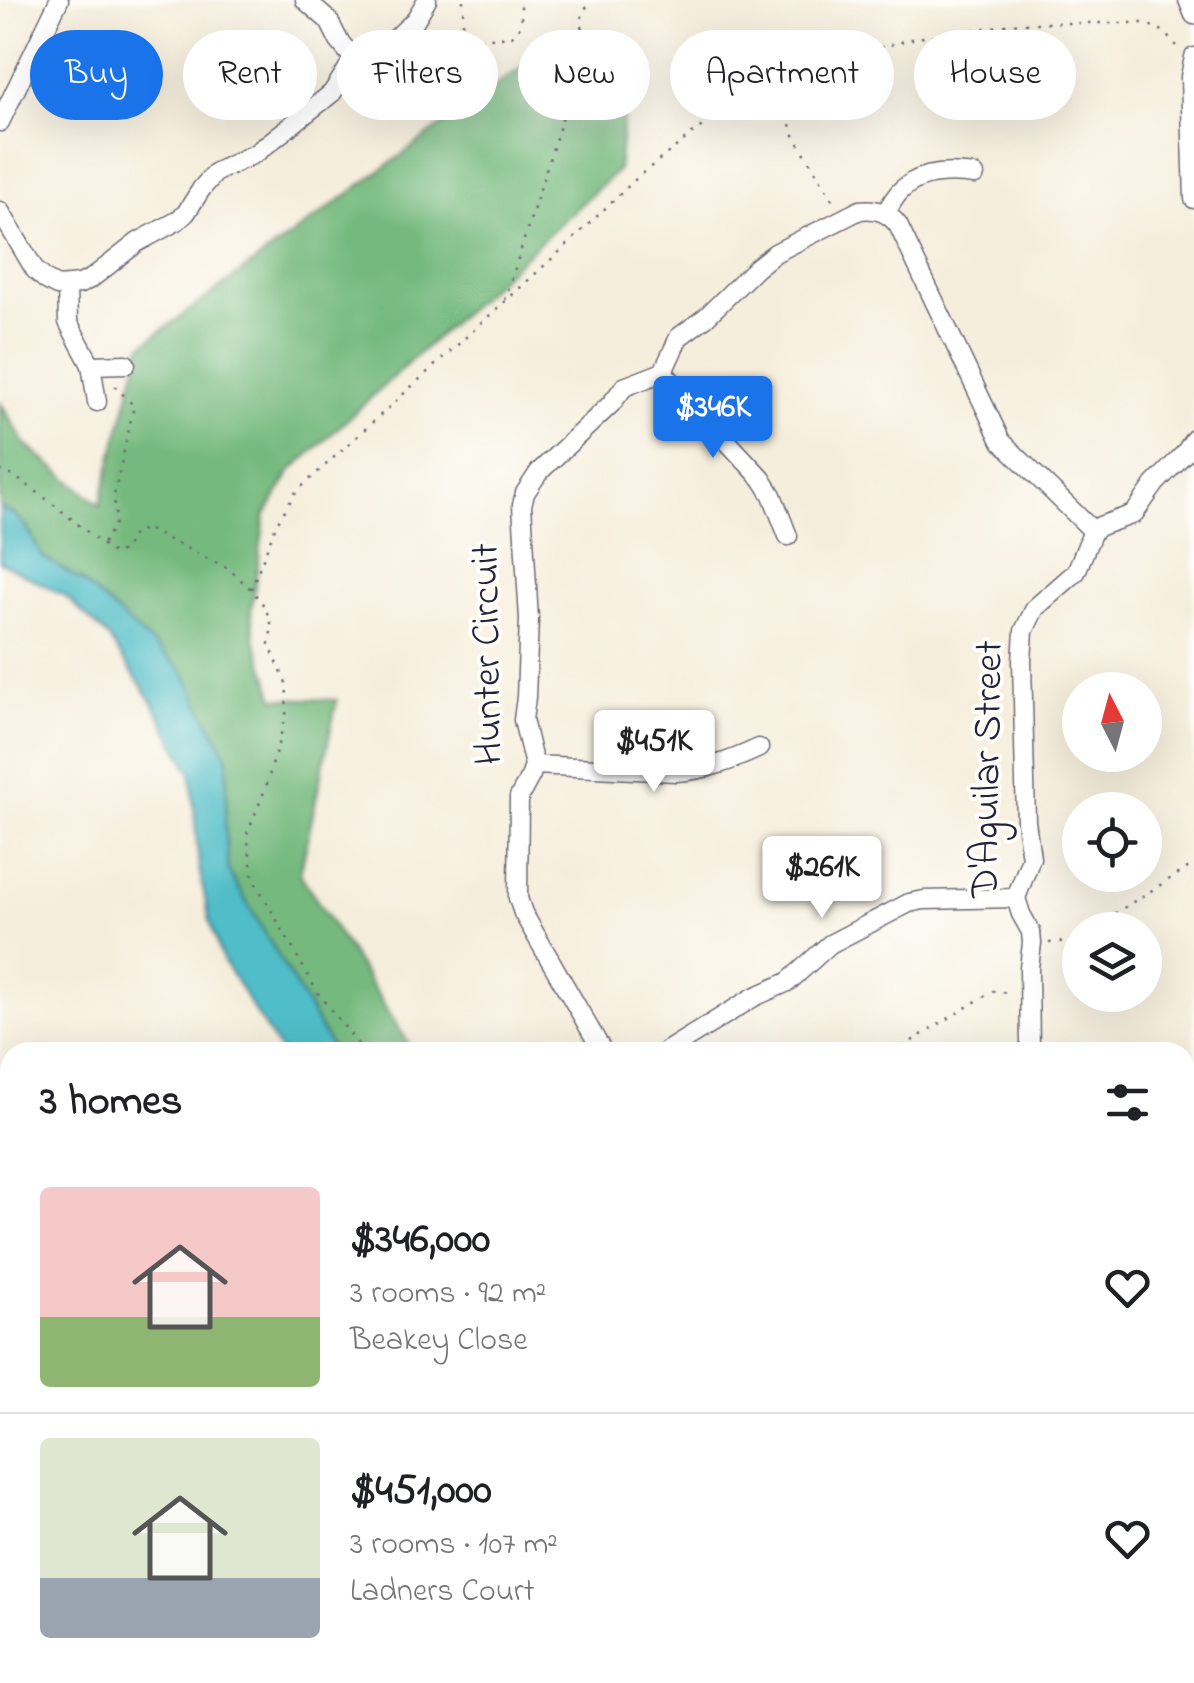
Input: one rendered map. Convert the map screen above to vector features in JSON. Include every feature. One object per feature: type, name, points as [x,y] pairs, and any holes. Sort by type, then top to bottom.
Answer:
[{"type":"street","points":[[0,122],[59,0]]},
{"type":"street","points":[[305,0],[329,21],[337,37]]},
{"type":"street","points":[[404,30],[428,0]]},
{"type":"street","points":[[1188,0],[1194,15]]},
{"type":"street","points":[[1194,56],[1190,77],[1194,199]]},
{"type":"street","points":[[0,211],[35,270],[57,286],[80,284],[138,242],[177,222],[216,172],[256,153],[337,85]]},
{"type":"street","points":[[886,213],[898,194],[914,181],[952,172],[975,175]]},
{"type":"street","points":[[788,536],[762,479],[663,372],[679,337],[706,317],[756,268],[776,253],[860,210],[886,213],[898,225],[1001,442],[1093,531],[1134,514],[1155,484],[1186,453],[1194,438]]},
{"type":"street","points":[[67,287],[68,322],[92,364],[97,402]]},
{"type":"street","points":[[92,364],[126,364]]},
{"type":"street","name":"Hunter Circuit","points":[[597,1042],[518,898],[520,797],[534,765],[523,720],[529,620],[522,518],[525,493],[539,472],[612,404],[624,387],[663,372]]},
{"type":"street","name":"D'Aguilar Street","points":[[1030,1042],[1031,932],[1016,898],[1031,858],[1026,821],[1024,631],[1035,608],[1076,572],[1093,531]]},
{"type":"street","points":[[534,765],[695,771],[733,761],[759,748]]},
{"type":"street","points":[[681,1042],[754,997],[788,982],[830,944],[909,903],[1016,898]]},
{"type":"path","points":[[464,0],[462,28],[469,40],[512,36],[521,24],[521,0]]},
{"type":"path","points":[[504,302],[582,52],[582,14],[591,0]]},
{"type":"path","points":[[894,44],[1020,23],[1142,23],[1160,29],[1177,48],[1194,56]]},
{"type":"path","points":[[251,589],[277,523],[296,492],[639,176],[709,120]]},
{"type":"path","points":[[789,120],[791,130],[834,200],[838,222]]},
{"type":"path","points":[[92,364],[134,406],[114,496],[116,522],[102,544]]},
{"type":"path","points":[[0,471],[26,484],[114,554],[124,551],[133,534],[145,528],[228,568],[265,607],[272,626],[269,644],[287,685],[286,716],[266,787],[247,834],[253,878],[318,993],[356,1042]]},
{"type":"path","points":[[1117,912],[1194,864]]},
{"type":"path","points":[[1032,943],[1062,941]]},
{"type":"path","points":[[910,1042],[993,991],[1029,996]]},
{"type":"green space","points":[[518,70],[518,120],[623,120],[618,170],[291,471],[265,516],[251,612],[255,640],[275,698],[337,700],[300,874],[408,1042],[328,1042],[228,870],[228,758],[81,581],[42,556],[27,528],[15,515],[0,508],[0,402],[26,445],[100,505],[142,345],[449,120],[498,120],[498,84]]},
{"type":"water","points":[[0,508],[15,515],[27,528],[42,556],[81,581],[184,672],[228,758],[228,870],[328,1042],[274,1042],[222,959],[199,868],[191,773],[152,701],[106,635],[65,596],[0,562]]}]
